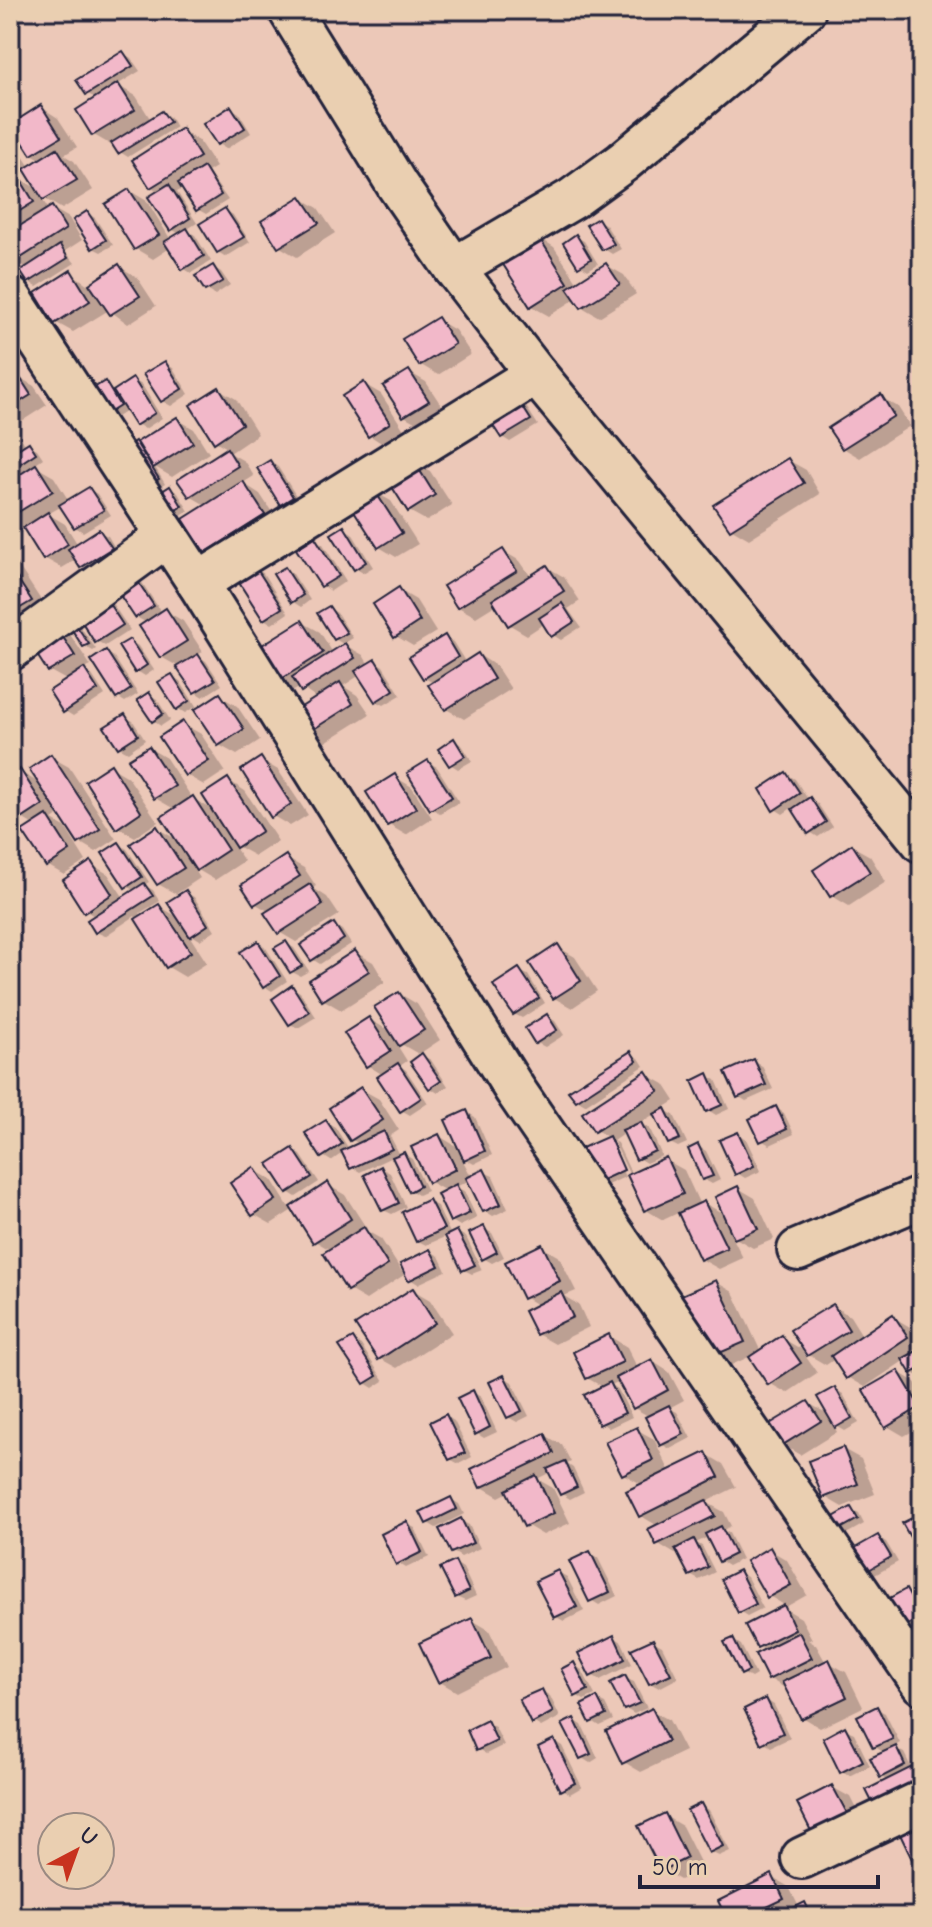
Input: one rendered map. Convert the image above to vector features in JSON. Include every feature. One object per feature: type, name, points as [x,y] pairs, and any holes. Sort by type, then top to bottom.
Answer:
[{"type":"street","points":[[289,10],[397,185],[454,268],[536,374],[922,842]]},
{"type":"street","points":[[454,268],[572,199],[623,162],[805,10]]},
{"type":"street","points":[[10,297],[198,583],[515,1090],[922,1684]]},
{"type":"street","points":[[198,583],[536,374]]},
{"type":"street","points":[[10,650],[167,536]]},
{"type":"street","points":[[798,1250],[922,1197]]},
{"type":"street","points":[[802,1858],[922,1801]]},
{"type":"building","points":[[123,51],[133,66],[86,95],[76,80]]},
{"type":"building","points":[[118,83],[135,110],[92,136],[76,110]]},
{"type":"building","points":[[41,105],[61,137],[31,155],[11,124]]},
{"type":"building","points":[[231,106],[245,128],[217,145],[203,124]]},
{"type":"building","points":[[162,111],[170,122],[118,154],[111,143]]},
{"type":"building","points":[[182,128],[200,157],[150,188],[132,160]]},
{"type":"building","points":[[57,148],[77,180],[43,200],[24,169]]},
{"type":"building","points":[[204,167],[221,195],[196,211],[178,183]]},
{"type":"building","points":[[17,174],[34,202],[10,217],[10,178]]},
{"type":"building","points":[[169,184],[190,218],[170,231],[148,197]]},
{"type":"building","points":[[129,189],[159,235],[134,250],[105,204]]},
{"type":"building","points":[[301,196],[319,223],[278,248],[261,221]]},
{"type":"building","points":[[52,206],[66,229],[13,263],[10,258],[10,232]]},
{"type":"building","points":[[225,208],[244,237],[217,253],[199,224]]},
{"type":"building","points":[[87,211],[106,240],[92,249],[73,220]]},
{"type":"building","points":[[598,218],[614,244],[602,250],[586,225]]},
{"type":"building","points":[[187,228],[204,256],[182,270],[164,242]]},
{"type":"building","points":[[537,234],[568,283],[530,307],[499,258]]},
{"type":"building","points":[[576,234],[591,259],[578,267],[563,243]]},
{"type":"building","points":[[60,245],[68,258],[28,283],[20,271]]},
{"type":"building","points":[[606,263],[620,284],[581,308],[567,288]]},
{"type":"building","points":[[119,264],[140,296],[110,315],[89,284]]},
{"type":"building","points":[[213,265],[223,281],[205,291],[195,276]]},
{"type":"building","points":[[71,270],[90,301],[54,324],[35,293]]},
{"type":"building","points":[[438,317],[455,344],[419,366],[402,339]]},
{"type":"building","points":[[165,361],[182,389],[161,402],[143,374]]},
{"type":"building","points":[[409,370],[429,401],[403,417],[383,386]]},
{"type":"building","points":[[17,373],[31,395],[10,408],[10,378]]},
{"type":"building","points":[[133,378],[155,413],[135,426],[113,391]]},
{"type":"building","points":[[105,381],[120,406],[96,421],[81,396]]},
{"type":"building","points":[[364,382],[390,423],[368,437],[342,396]]},
{"type":"building","points":[[219,387],[242,424],[214,443],[190,405]]},
{"type":"building","points":[[514,393],[531,420],[501,438],[484,412]]},
{"type":"building","points":[[881,394],[894,416],[842,449],[828,428]]},
{"type":"building","points":[[177,417],[193,443],[153,468],[137,442]]},
{"type":"building","points":[[135,441],[159,479],[139,491],[115,454]]},
{"type":"building","points":[[29,442],[36,453],[10,470],[10,454]]},
{"type":"building","points":[[227,448],[238,466],[189,497],[177,480]]},
{"type":"building","points":[[412,458],[435,495],[408,512],[385,476]]},
{"type":"building","points":[[788,458],[804,483],[730,530],[713,505]]},
{"type":"building","points":[[270,460],[293,497],[280,505],[257,468]]},
{"type":"building","points":[[36,464],[53,491],[10,517],[10,481]]},
{"type":"building","points":[[243,481],[265,515],[205,553],[183,519]]},
{"type":"building","points":[[170,486],[182,506],[162,519],[150,499]]},
{"type":"building","points":[[89,487],[104,510],[74,528],[59,505]]},
{"type":"building","points":[[373,488],[402,533],[378,548],[349,503]]},
{"type":"building","points":[[48,512],[68,544],[43,560],[23,528]]},
{"type":"building","points":[[344,526],[366,562],[354,570],[331,534]]},
{"type":"building","points":[[99,529],[112,548],[80,568],[68,549]]},
{"type":"building","points":[[315,537],[339,576],[321,587],[296,549]]},
{"type":"building","points":[[503,549],[517,571],[457,608],[443,586]]},
{"type":"building","points":[[547,565],[564,591],[508,626],[492,600]]},
{"type":"building","points":[[255,566],[282,608],[263,620],[236,578]]},
{"type":"building","points":[[10,567],[32,601],[10,614]]},
{"type":"building","points":[[285,567],[303,595],[291,603],[273,574]]},
{"type":"building","points":[[131,571],[154,606],[135,618],[112,583]]},
{"type":"building","points":[[399,587],[420,621],[394,638],[373,604]]},
{"type":"building","points":[[104,596],[123,625],[95,643],[77,614]]},
{"type":"building","points":[[562,603],[574,622],[551,637],[539,618]]},
{"type":"building","points":[[329,606],[347,633],[334,640],[317,613]]},
{"type":"building","points":[[166,608],[187,641],[160,658],[139,626]]},
{"type":"building","points":[[72,619],[89,644],[83,647],[67,622]]},
{"type":"building","points":[[302,620],[323,653],[275,683],[254,650]]},
{"type":"building","points":[[54,623],[75,656],[48,672],[28,641]]},
{"type":"building","points":[[445,635],[458,657],[423,679],[409,657]]},
{"type":"building","points":[[130,639],[147,665],[135,673],[118,646]]},
{"type":"building","points":[[345,643],[355,658],[301,692],[292,677]]},
{"type":"building","points":[[106,650],[131,689],[116,699],[91,660]]},
{"type":"building","points":[[478,653],[494,679],[445,710],[428,685]]},
{"type":"building","points":[[198,654],[215,680],[194,693],[176,667]]},
{"type":"building","points":[[375,659],[394,690],[375,702],[355,671]]},
{"type":"building","points":[[84,668],[98,690],[63,713],[49,691]]},
{"type":"building","points":[[172,674],[189,701],[176,710],[158,682]]},
{"type":"building","points":[[340,682],[353,704],[306,734],[292,713]]},
{"type":"building","points":[[149,692],[163,714],[152,722],[137,700]]},
{"type":"building","points":[[220,693],[244,729],[218,746],[194,710]]},
{"type":"building","points":[[125,714],[138,735],[118,748],[104,727]]},
{"type":"building","points":[[183,721],[209,761],[185,776],[159,737]]},
{"type":"building","points":[[454,738],[465,756],[449,766],[438,749]]},
{"type":"building","points":[[149,746],[175,786],[154,799],[128,759]]},
{"type":"building","points":[[51,754],[100,829],[78,844],[29,769]]},
{"type":"building","points":[[261,757],[291,804],[271,818],[241,770]]},
{"type":"building","points":[[428,760],[452,797],[430,810],[407,773]]},
{"type":"building","points":[[111,764],[141,812],[116,829],[85,781]]},
{"type":"building","points":[[20,769],[43,805],[20,820],[10,804],[10,776]]},
{"type":"building","points":[[786,772],[800,793],[773,811],[760,789]]},
{"type":"building","points":[[395,774],[416,808],[387,826],[366,792]]},
{"type":"building","points":[[228,778],[262,831],[236,848],[202,795]]},
{"type":"building","points":[[193,796],[228,850],[196,871],[161,817]]},
{"type":"building","points":[[810,797],[826,822],[808,834],[792,809]]},
{"type":"building","points":[[47,815],[70,851],[46,867],[22,831]]},
{"type":"building","points":[[157,826],[184,868],[157,885],[130,844]]},
{"type":"building","points":[[119,842],[142,877],[125,888],[102,853]]},
{"type":"building","points":[[852,844],[870,872],[830,897],[813,870]]},
{"type":"building","points":[[286,855],[300,876],[254,905],[241,885]]},
{"type":"building","points":[[91,861],[112,894],[84,913],[63,880]]},
{"type":"building","points":[[144,883],[153,896],[95,933],[87,920]]},
{"type":"building","points":[[310,884],[323,905],[278,934],[264,913]]},
{"type":"building","points":[[186,890],[208,925],[190,937],[167,902]]},
{"type":"building","points":[[159,904],[191,952],[166,968],[135,919]]},
{"type":"building","points":[[334,923],[344,939],[311,961],[300,945]]},
{"type":"building","points":[[258,941],[280,976],[263,988],[240,952]]},
{"type":"building","points":[[286,941],[302,966],[290,973],[274,948]]},
{"type":"building","points":[[558,944],[581,981],[553,999],[529,963]]},
{"type":"building","points":[[355,950],[369,971],[322,1001],[309,980]]},
{"type":"building","points":[[519,968],[539,998],[513,1015],[493,985]]},
{"type":"building","points":[[292,985],[309,1012],[289,1025],[272,999]]},
{"type":"building","points":[[399,992],[424,1030],[399,1046],[374,1007]]},
{"type":"building","points":[[547,1014],[557,1030],[535,1044],[525,1028]]},
{"type":"building","points":[[369,1017],[391,1051],[366,1067],[344,1033]]},
{"type":"building","points":[[631,1051],[637,1061],[576,1101],[568,1091]]},
{"type":"building","points":[[422,1053],[441,1081],[429,1089],[410,1062]]},
{"type":"building","points":[[754,1059],[766,1085],[737,1098],[725,1072]]},
{"type":"building","points":[[398,1063],[421,1098],[400,1112],[377,1077]]},
{"type":"building","points":[[646,1071],[659,1091],[594,1132],[582,1113]]},
{"type":"building","points":[[708,1073],[722,1105],[706,1112],[692,1081]]},
{"type":"building","points":[[361,1087],[383,1120],[350,1141],[329,1108]]},
{"type":"building","points":[[776,1106],[787,1129],[760,1142],[749,1119]]},
{"type":"building","points":[[665,1108],[680,1139],[668,1144],[654,1114]]},
{"type":"building","points":[[467,1110],[485,1151],[464,1161],[445,1120]]},
{"type":"building","points":[[326,1120],[342,1144],[321,1158],[305,1133]]},
{"type":"building","points":[[641,1122],[655,1151],[636,1160],[622,1130]]},
{"type":"building","points":[[384,1131],[392,1149],[350,1169],[341,1151]]},
{"type":"building","points":[[738,1132],[754,1166],[735,1175],[719,1140]]},
{"type":"building","points":[[439,1134],[456,1169],[428,1183],[411,1147]]},
{"type":"building","points":[[609,1136],[624,1170],[598,1182],[582,1148]]},
{"type":"building","points":[[698,1144],[713,1176],[702,1180],[688,1149]]},
{"type":"building","points":[[293,1148],[312,1177],[287,1193],[268,1164]]},
{"type":"building","points":[[404,1152],[420,1186],[409,1192],[392,1157]]},
{"type":"building","points":[[666,1157],[683,1194],[644,1211],[627,1175]]},
{"type":"building","points":[[381,1166],[399,1203],[382,1211],[364,1175]]},
{"type":"building","points":[[254,1167],[276,1200],[252,1216],[230,1183]]},
{"type":"building","points":[[484,1169],[501,1204],[483,1212],[466,1178]]},
{"type":"building","points":[[328,1182],[351,1219],[313,1243],[290,1207]]},
{"type":"building","points":[[456,1184],[470,1213],[450,1222],[437,1194]]},
{"type":"building","points":[[738,1186],[758,1229],[734,1239],[715,1197]]},
{"type":"building","points":[[429,1199],[444,1229],[416,1242],[402,1212]]},
{"type":"building","points":[[704,1201],[727,1248],[700,1260],[678,1213]]},
{"type":"building","points":[[484,1226],[497,1252],[482,1260],[469,1233]]},
{"type":"building","points":[[364,1227],[388,1265],[347,1291],[323,1253]]},
{"type":"building","points":[[457,1230],[475,1265],[462,1271],[445,1236]]},
{"type":"building","points":[[542,1244],[560,1281],[523,1299],[505,1262]]},
{"type":"building","points":[[430,1249],[439,1266],[408,1281],[400,1264]]},
{"type":"building","points":[[716,1280],[745,1342],[708,1358],[679,1296]]},
{"type":"building","points":[[413,1288],[435,1323],[378,1360],[355,1325]]},
{"type":"building","points":[[561,1292],[573,1317],[536,1335],[524,1311]]},
{"type":"building","points":[[833,1304],[849,1330],[807,1356],[790,1330]]},
{"type":"building","points":[[893,1314],[908,1337],[846,1379],[831,1356]]},
{"type":"building","points":[[609,1334],[623,1362],[586,1379],[573,1352]]},
{"type":"building","points":[[782,1335],[801,1363],[768,1385],[749,1357]]},
{"type":"building","points":[[353,1338],[377,1376],[364,1384],[339,1346]]},
{"type":"building","points":[[922,1348],[922,1368],[911,1374],[902,1359]]},
{"type":"building","points":[[652,1359],[668,1390],[633,1409],[616,1378]]},
{"type":"building","points":[[898,1370],[920,1407],[885,1428],[863,1390]]},
{"type":"building","points":[[504,1375],[522,1411],[507,1418],[489,1382]]},
{"type":"building","points":[[610,1382],[625,1413],[599,1425],[584,1395]]},
{"type":"building","points":[[835,1387],[852,1418],[835,1428],[817,1397]]},
{"type":"building","points":[[473,1390],[490,1427],[475,1435],[457,1398]]},
{"type":"building","points":[[808,1401],[821,1421],[781,1446],[768,1425]]},
{"type":"building","points":[[669,1405],[684,1434],[660,1446],[645,1417]]},
{"type":"building","points":[[446,1414],[465,1453],[449,1460],[430,1422]]},
{"type":"building","points":[[637,1427],[653,1460],[622,1475],[605,1442]]},
{"type":"building","points":[[545,1433],[554,1453],[480,1488],[471,1469]]},
{"type":"building","points":[[843,1447],[858,1484],[823,1498],[808,1461]]},
{"type":"building","points":[[706,1452],[719,1477],[639,1517],[626,1491]]},
{"type":"building","points":[[565,1461],[577,1487],[560,1495],[547,1469]]},
{"type":"building","points":[[536,1475],[554,1513],[524,1527],[506,1490]]},
{"type":"building","points":[[451,1497],[457,1509],[426,1524],[420,1512]]},
{"type":"building","points":[[706,1500],[715,1516],[656,1545],[648,1529]]},
{"type":"building","points":[[851,1507],[858,1519],[831,1534],[825,1522]]},
{"type":"building","points":[[922,1513],[922,1551],[919,1553],[902,1523]]},
{"type":"building","points":[[461,1518],[473,1543],[451,1553],[439,1529]]},
{"type":"building","points":[[407,1521],[422,1552],[396,1565],[381,1534]]},
{"type":"building","points":[[721,1526],[735,1554],[719,1562],[705,1534]]},
{"type":"building","points":[[878,1535],[891,1557],[855,1578],[841,1556]]},
{"type":"building","points":[[694,1539],[708,1567],[689,1576],[675,1549]]},
{"type":"building","points":[[770,1547],[791,1585],[767,1598],[746,1561]]},
{"type":"building","points":[[590,1551],[610,1592],[589,1602],[569,1561]]},
{"type":"building","points":[[455,1561],[469,1591],[455,1598],[440,1568]]},
{"type":"building","points":[[558,1570],[577,1607],[554,1618],[535,1581]]},
{"type":"building","points":[[739,1570],[756,1604],[738,1613],[721,1579]]},
{"type":"building","points":[[922,1574],[922,1596],[912,1580]]},
{"type":"building","points":[[906,1589],[921,1617],[904,1627],[888,1599]]},
{"type":"building","points":[[784,1605],[795,1629],[757,1648],[745,1625]]},
{"type":"building","points":[[472,1618],[491,1658],[438,1683],[419,1643]]},
{"type":"building","points":[[799,1632],[812,1658],[768,1680],[755,1654]]},
{"type":"building","points":[[614,1635],[625,1659],[590,1677],[578,1653]]},
{"type":"building","points":[[733,1638],[749,1671],[741,1675],[724,1642]]},
{"type":"building","points":[[653,1639],[671,1674],[649,1684],[631,1649]]},
{"type":"building","points":[[829,1659],[847,1697],[801,1719],[782,1682]]},
{"type":"building","points":[[574,1662],[588,1690],[575,1697],[561,1669]]},
{"type":"building","points":[[625,1675],[640,1703],[624,1710],[610,1683]]},
{"type":"building","points":[[542,1689],[553,1712],[531,1724],[519,1699]]},
{"type":"building","points":[[597,1697],[606,1715],[590,1723],[581,1705]]},
{"type":"building","points":[[766,1698],[783,1733],[761,1744],[744,1709]]},
{"type":"building","points":[[877,1706],[893,1739],[873,1748],[857,1716]]},
{"type":"building","points":[[652,1708],[668,1741],[622,1764],[606,1731]]},
{"type":"building","points":[[574,1718],[591,1754],[580,1759],[562,1724]]},
{"type":"building","points":[[487,1720],[497,1741],[476,1751],[467,1730]]},
{"type":"building","points":[[845,1726],[863,1761],[840,1773],[823,1738]]},
{"type":"building","points":[[554,1739],[575,1783],[560,1791],[538,1747]]},
{"type":"building","points":[[896,1746],[905,1765],[880,1778],[870,1758]]},
{"type":"building","points":[[918,1764],[922,1773],[922,1793],[878,1814],[866,1790]]},
{"type":"building","points":[[832,1785],[847,1813],[811,1831],[797,1803]]},
{"type":"building","points":[[701,1803],[723,1846],[709,1853],[687,1810]]},
{"type":"building","points":[[665,1813],[687,1858],[661,1871],[638,1826]]},
{"type":"building","points":[[918,1817],[922,1824],[922,1873],[919,1874],[897,1828]]},
{"type":"building","points":[[772,1874],[784,1899],[746,1917],[726,1917],[718,1901]]},
{"type":"building","points":[[805,1902],[812,1917],[775,1917]]}]
